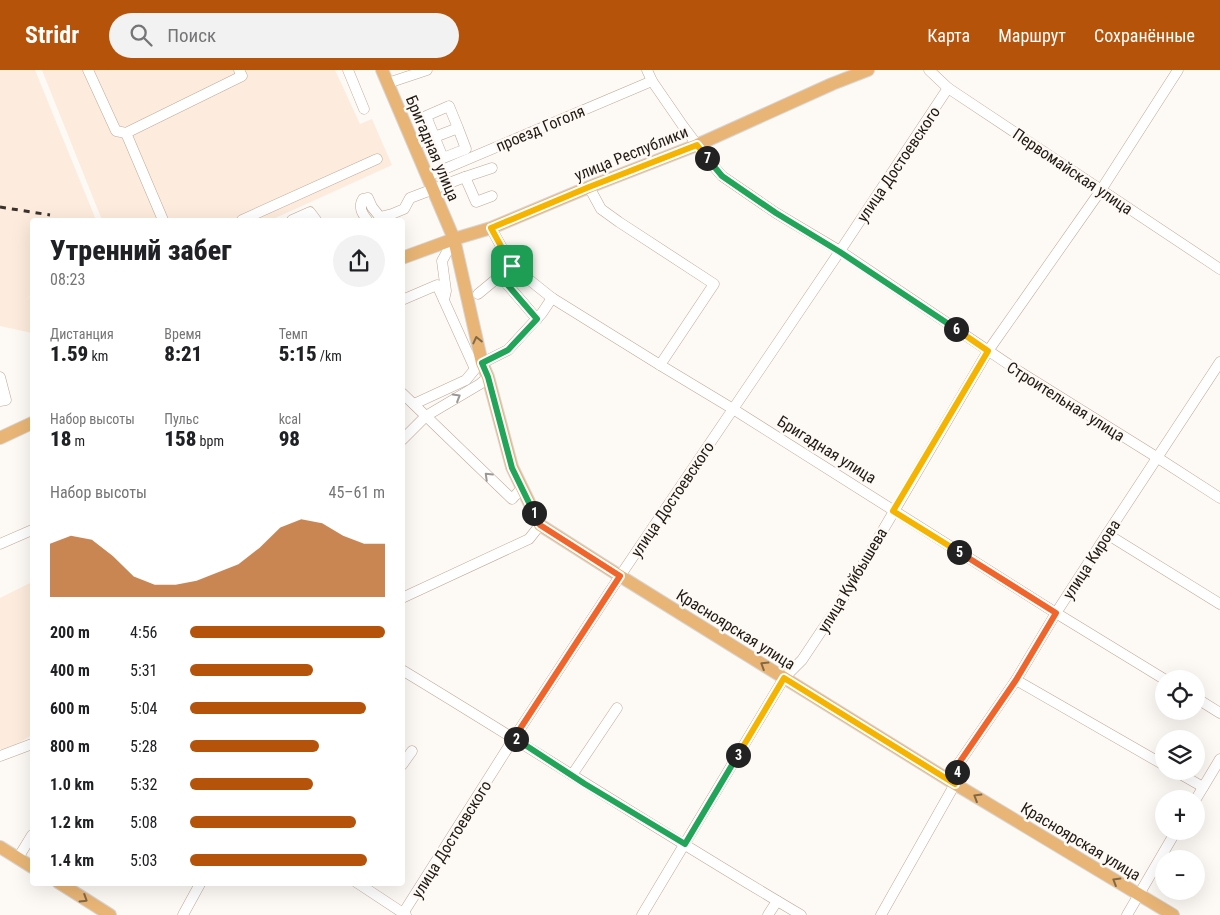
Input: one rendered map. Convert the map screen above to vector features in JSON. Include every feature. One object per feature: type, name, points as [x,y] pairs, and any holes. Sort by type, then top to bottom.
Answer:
[{"type":"main road","name":"Бригадная улица","points":[[382,70],[454,239]]},
{"type":"main road","name":"улица Республики","points":[[405,257],[491,228],[697,145],[809,94],[868,70]]},
{"type":"main road","points":[[454,239],[478,366],[512,468],[540,525]]},
{"type":"main road","points":[[0,438],[30,424]]},
{"type":"main road","name":"Красноярская улица","points":[[540,525],[955,784],[1172,915]]},
{"type":"main road","points":[[0,847],[30,866]]},
{"type":"main road","points":[[64,886],[110,915]]},
{"type":"street","points":[[88,70],[116,131],[126,133],[242,76],[240,70]]},
{"type":"street","points":[[348,70],[364,110]]},
{"type":"street","points":[[388,83],[427,70]]},
{"type":"street","name":"Строительная улица","points":[[647,70],[652,81],[697,145],[722,176],[1020,372],[1220,498]]},
{"type":"street","name":"Первомайская улица","points":[[929,70],[948,88],[1220,269]]},
{"type":"street","name":"улица Куйбышева","points":[[642,915],[784,678],[802,660],[837,607],[988,351],[1102,190],[1178,70]]},
{"type":"street","name":"проезд Гоголя","points":[[428,176],[652,81]]},
{"type":"street","name":"улица Достоевского","points":[[404,914],[514,738],[620,576],[840,252],[948,88]]},
{"type":"street","points":[[449,106],[458,128],[466,149],[443,158],[426,116],[449,106]]},
{"type":"street","points":[[414,145],[458,128]]},
{"type":"street","points":[[126,133],[162,218]]},
{"type":"street","points":[[246,218],[377,159]]},
{"type":"street","points":[[365,218],[360,203],[363,199],[368,198],[380,217],[404,209],[410,198],[492,168]]},
{"type":"street","points":[[465,177],[476,202],[492,196]]},
{"type":"street","points":[[589,187],[601,209],[714,284],[660,365]]},
{"type":"street","points":[[296,218],[310,212],[314,218]]},
{"type":"street","name":"Бригадная улица","points":[[491,228],[512,266],[552,298],[1155,674]]},
{"type":"street","points":[[444,301],[446,291],[442,261],[454,239]]},
{"type":"street","points":[[478,294],[512,266]]},
{"type":"street","points":[[500,276],[537,319]]},
{"type":"street","points":[[405,299],[437,285],[478,366]]},
{"type":"street","points":[[414,404],[466,380],[478,366],[508,350],[537,319],[552,298]]},
{"type":"street","name":"улица Кирова","points":[[881,915],[955,784],[959,763],[1016,680],[1056,613],[1220,362]]},
{"type":"street","points":[[0,377],[6,400],[0,401]]},
{"type":"street","points":[[405,437],[426,416],[484,380]]},
{"type":"street","points":[[405,396],[512,499],[522,488]]},
{"type":"street","points":[[405,597],[528,540],[540,525]]},
{"type":"street","points":[[0,544],[30,531]]},
{"type":"street","points":[[1107,534],[1220,604]]},
{"type":"street","points":[[405,672],[801,915]]},
{"type":"street","points":[[1016,680],[1155,760]]},
{"type":"street","points":[[1205,704],[1220,713]]},
{"type":"street","points":[[572,775],[617,708]]},
{"type":"street","points":[[0,756],[30,745]]},
{"type":"street","points":[[405,761],[412,751]]},
{"type":"street","points":[[1200,790],[1220,759]]},
{"type":"street","points":[[1190,780],[1202,787]]},
{"type":"street","points":[[18,858],[30,838]]},
{"type":"street","points":[[1127,915],[1171,840]]},
{"type":"street","points":[[183,915],[199,886]]},
{"type":"street","points":[[362,886],[404,914]]},
{"type":"street","points":[[768,915],[777,901]]},
{"type":"shaded area","points":[[0,70],[35,70],[95,218],[30,218],[30,295],[26,300],[30,296],[30,333],[0,326]]},
{"type":"shaded area","points":[[42,70],[335,70],[360,124],[372,119],[392,165],[275,218],[101,218]]},
{"type":"shaded area","points":[[30,583],[30,736],[12,747],[2,750],[0,749],[0,598]]},
{"type":"railway","points":[[0,207],[50,215]]},
{"type":"route","points":[[697,145],[722,176],[988,351],[893,511],[1056,613],[1016,680],[959,763],[955,784],[784,678],[685,844],[585,784],[514,738],[620,576],[540,525],[512,468],[488,377],[482,363],[508,350],[537,319],[500,276],[512,266],[491,228],[697,145]]}]
